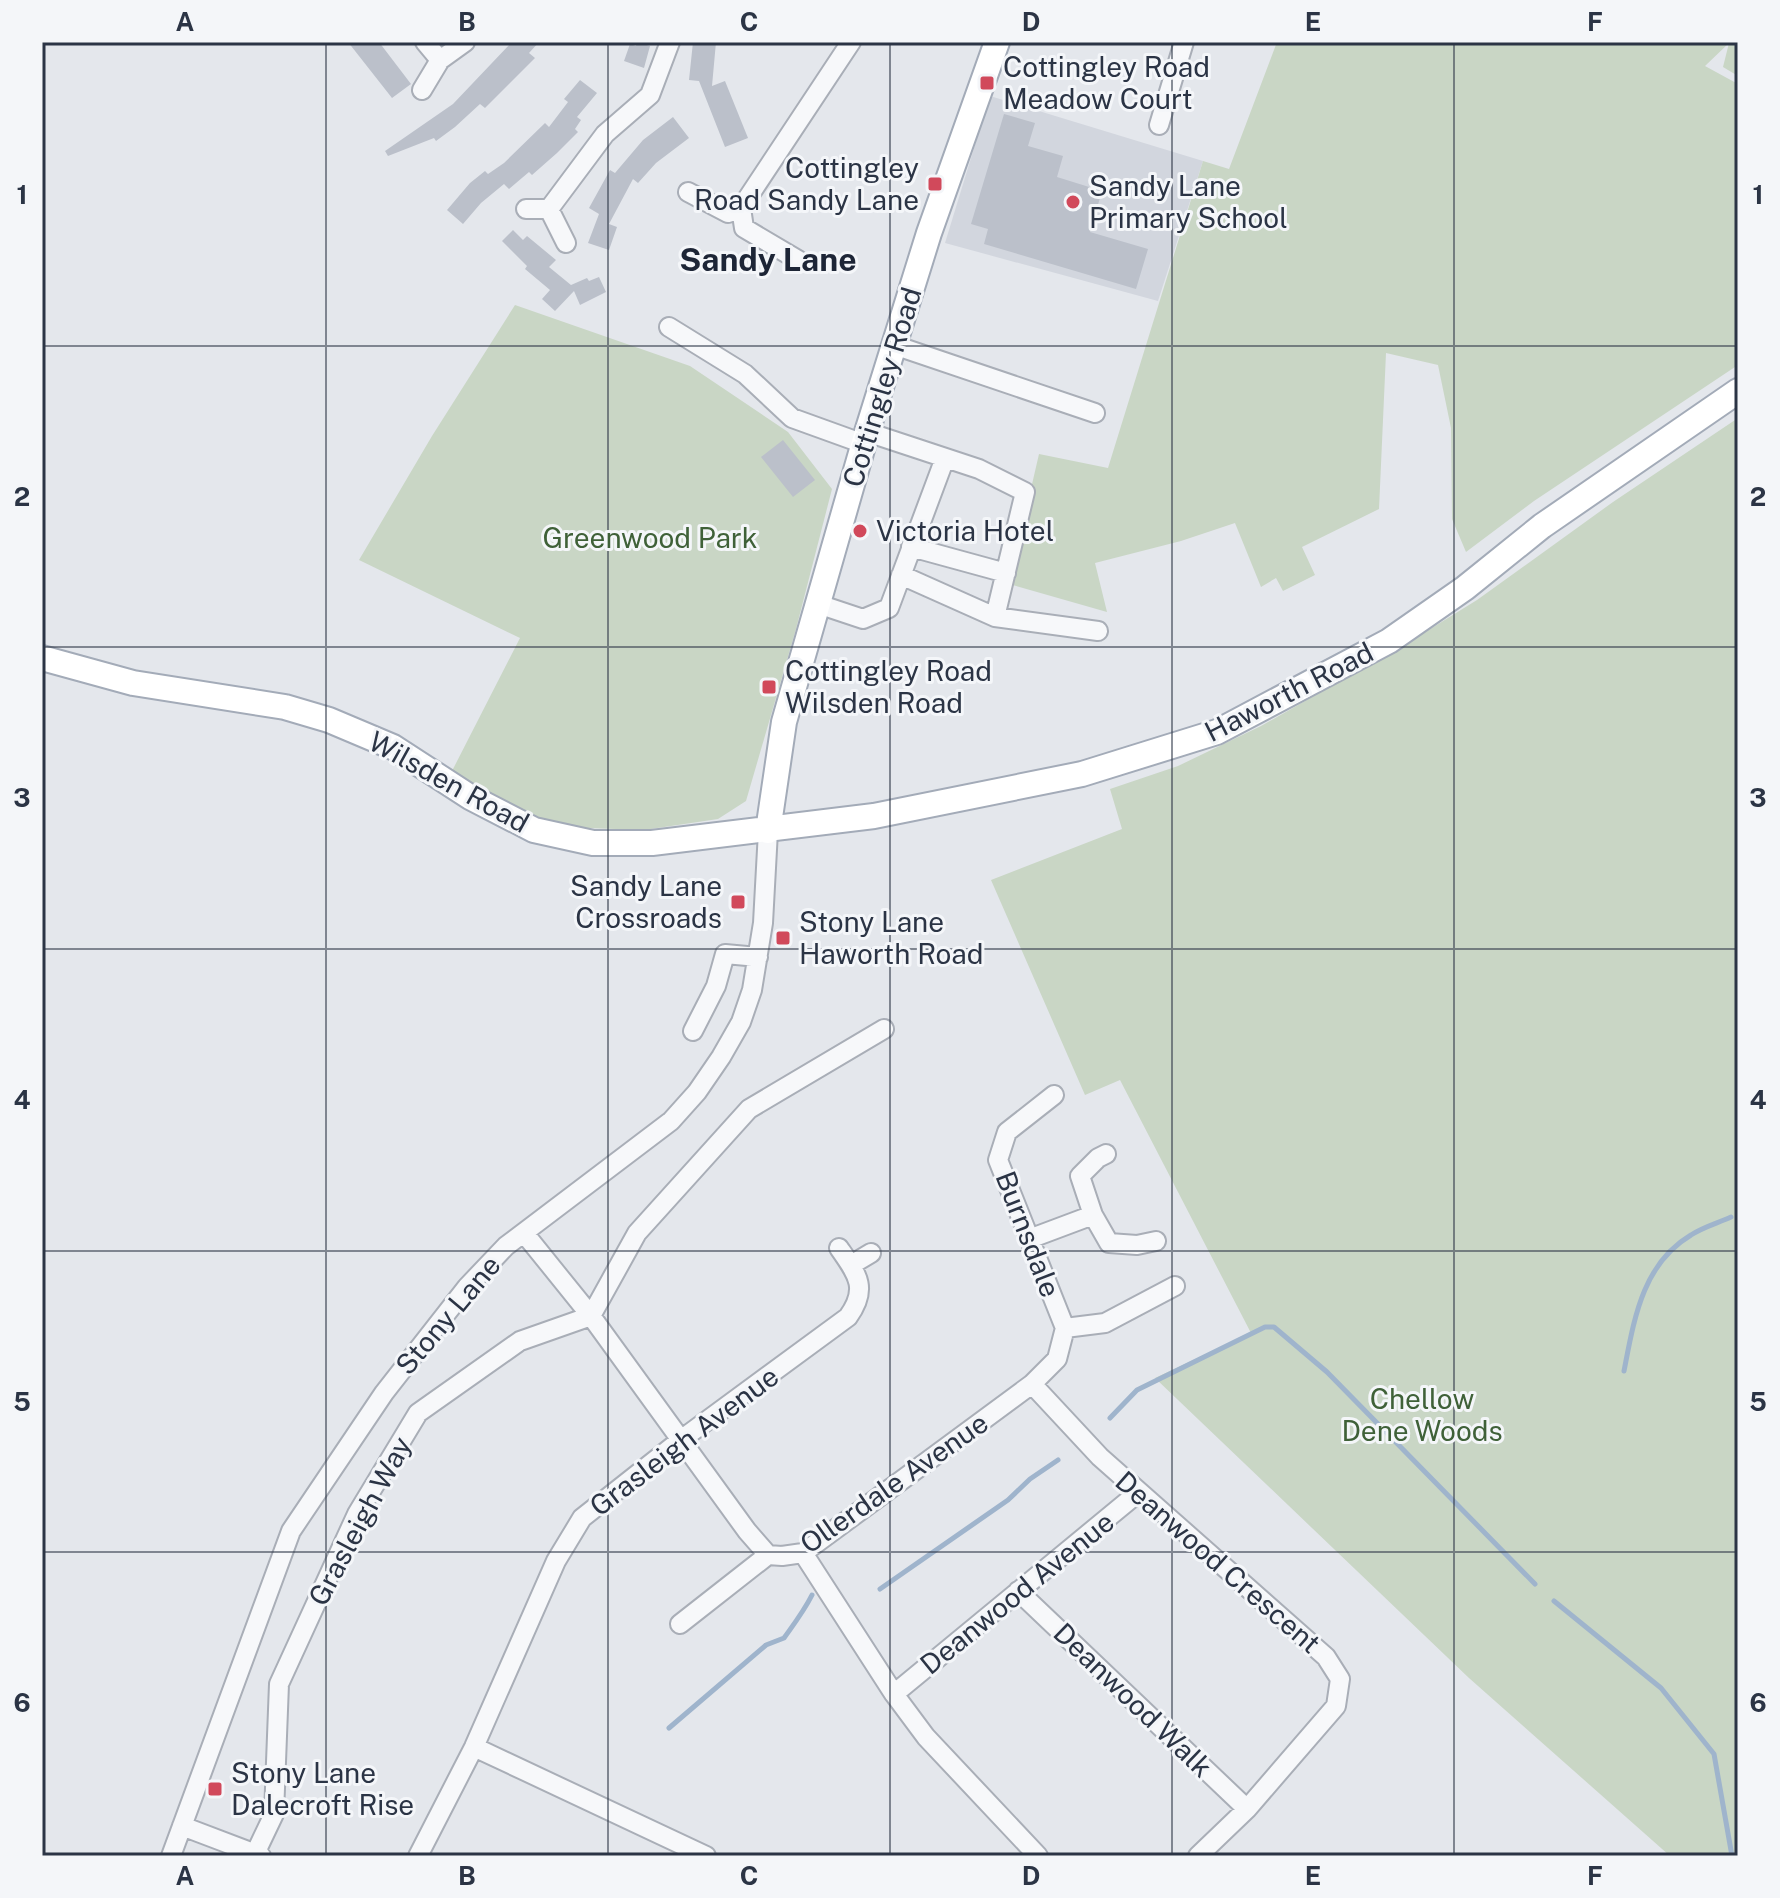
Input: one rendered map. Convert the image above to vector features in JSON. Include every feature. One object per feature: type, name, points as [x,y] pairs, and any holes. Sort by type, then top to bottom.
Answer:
[{"type":"main road","name":"Cottingley Road","points":[[768,831],[784,722],[866,438],[929,233],[997,42]]},
{"type":"main road","name":"Haworth Road","points":[[768,831],[874,816],[1070,777],[1217,732],[1389,641],[1465,588],[1542,526],[1738,391]]},
{"type":"main road","name":"Wilsden Road","points":[[42,658],[133,683],[285,707],[329,720],[393,747],[470,797],[534,830],[593,843],[619,844],[768,831]]},
{"type":"street","points":[[425,42],[440,60]]},
{"type":"street","points":[[422,90],[440,60],[465,42]]},
{"type":"street","points":[[549,209],[605,134],[650,95],[670,42]]},
{"type":"street","points":[[688,192],[728,213],[741,208],[851,42]]},
{"type":"street","points":[[1159,125],[1184,42]]},
{"type":"street","points":[[741,208],[744,228],[798,260]]},
{"type":"street","points":[[526,209],[549,209]]},
{"type":"street","points":[[549,209],[566,243]]},
{"type":"street","points":[[669,327],[745,374],[792,418],[945,458],[979,469],[1025,492],[995,617]]},
{"type":"street","points":[[894,345],[1095,413]]},
{"type":"street","points":[[818,604],[863,619],[889,608],[945,458]]},
{"type":"street","points":[[911,547],[1006,573]]},
{"type":"street","points":[[901,575],[995,617],[1098,631]]},
{"type":"street","name":"Stony Lane","points":[[171,1856],[291,1531],[393,1381],[467,1287],[506,1246],[661,1129],[697,1092],[741,1022],[752,990],[763,923],[768,831]]},
{"type":"street","points":[[693,1031],[716,986],[725,954],[758,957]]},
{"type":"street","points":[[591,1316],[637,1233],[749,1109],[884,1029]]},
{"type":"street","name":"Burnsdale","points":[[1032,1384],[1057,1359],[1065,1328],[998,1160],[1007,1132],[1054,1095]]},
{"type":"street","points":[[1106,1154],[1080,1176],[1093,1215],[1109,1243],[1137,1245],[1156,1241]]},
{"type":"street","points":[[1029,1239],[1093,1215]]},
{"type":"street","name":"Ollerdale Avenue","points":[[524,1233],[591,1316],[747,1531],[768,1555],[803,1553],[1032,1384]]},
{"type":"street","name":"Grasleigh Avenue","points":[[418,1856],[474,1747],[556,1561],[582,1518],[682,1439],[848,1317],[860,1294],[857,1274],[839,1248]]},
{"type":"street","points":[[851,1265],[871,1253]]},
{"type":"street","points":[[1065,1328],[1105,1323],[1175,1286]]},
{"type":"street","name":"Grasleigh Way","points":[[257,1855],[274,1814],[279,1684],[357,1514],[418,1413],[520,1341],[591,1316]]},
{"type":"street","name":"Deanwood Crescent","points":[[1032,1384],[1100,1457],[1326,1657],[1340,1679],[1336,1706],[1247,1809],[1198,1856]]},
{"type":"street","name":"Deanwood Avenue","points":[[894,1694],[1139,1492]]},
{"type":"street","points":[[803,1553],[894,1694],[926,1737],[1038,1856]]},
{"type":"street","points":[[680,1624],[768,1555]]},
{"type":"street","name":"Deanwood Walk","points":[[1018,1591],[1247,1809]]},
{"type":"street","points":[[474,1747],[706,1856]]},
{"type":"street","points":[[182,1826],[257,1855]]},
{"type":"shaded area","name":"Sandy Lane Primary School","points":[[990,96],[1203,161],[1158,301],[945,243]]},
{"type":"green space","points":[[1277,42],[1738,42],[1738,76],[1723,67],[1729,43],[1705,66],[1738,84],[1738,365],[1534,501],[1466,552],[1452,519],[1451,428],[1438,365],[1386,353],[1379,509],[1302,547],[1315,575],[1283,591],[1276,578],[1261,587],[1235,523],[1181,541],[1095,563],[1107,612],[1009,584],[1039,454],[1108,468],[1203,161],[1229,169]]},
{"type":"green space","name":"Greenwood Park","points":[[515,305],[690,366],[788,432],[832,489],[796,629],[746,801],[718,819],[644,830],[587,828],[526,815],[452,771],[520,638],[359,560],[432,436]]},
{"type":"green space","name":"Chellow Dene Woods","points":[[1738,418],[1738,1856],[1670,1856],[1469,1678],[1155,1378],[1251,1333],[1120,1080],[1085,1095],[991,880],[1122,829],[1110,789],[1178,766],[1261,726],[1414,639],[1477,600],[1613,502]]},
{"type":"building","points":[[348,42],[379,42],[411,84],[392,98]]},
{"type":"building","points":[[512,42],[539,42],[529,53],[535,58],[485,108],[480,104],[436,141],[434,138],[388,156],[385,151],[453,104]]},
{"type":"building","points":[[637,42],[650,46],[644,68],[624,61],[630,44],[636,46]]},
{"type":"building","points":[[693,42],[716,42],[712,86],[725,81],[748,138],[725,147],[699,81],[689,80]]},
{"type":"building","points":[[580,80],[597,93],[577,117],[581,120],[575,129],[578,132],[557,153],[532,175],[529,172],[509,189],[504,184],[481,203],[463,224],[447,210],[470,183],[485,171],[488,174],[504,163],[545,123],[549,127],[568,102],[564,99]]},
{"type":"building","points":[[1004,114],[1035,123],[1028,146],[1063,156],[1057,177],[1102,191],[1090,232],[1148,249],[1136,289],[984,244],[988,229],[971,224]]},
{"type":"building","points":[[673,117],[689,138],[656,163],[638,183],[633,179],[609,224],[617,227],[609,250],[588,243],[599,214],[589,208],[610,170],[615,173],[643,140]]},
{"type":"building","points":[[513,230],[523,240],[527,236],[556,260],[549,267],[571,285],[599,277],[606,292],[580,305],[574,291],[555,311],[542,299],[550,290],[525,269],[527,266],[502,241]]},
{"type":"building","points":[[783,440],[815,480],[793,497],[761,457]]},
{"type":"waterway","points":[[1624,1371],[1643,1295],[1661,1261],[1691,1235],[1731,1217]]},
{"type":"waterway","points":[[1110,1418],[1137,1390],[1265,1327],[1274,1327],[1327,1372],[1535,1584]]},
{"type":"waterway","points":[[880,1589],[1008,1500],[1030,1479],[1058,1460]]},
{"type":"waterway","points":[[669,1728],[766,1645],[784,1638],[812,1595]]},
{"type":"waterway","points":[[1554,1601],[1661,1688],[1714,1754],[1732,1856]]},
{"type":"place","name":"Cottingley Road Meadow Court","points":[[987,83]]},
{"type":"place","name":"Cottingley Road Sandy Lane","points":[[935,184]]},
{"type":"place","name":"Sandy Lane Primary School","points":[[1073,202]]},
{"type":"place","name":"Victoria Hotel","points":[[860,531]]},
{"type":"place","name":"Cottingley Road Wilsden Road","points":[[769,687]]},
{"type":"place","name":"Sandy Lane Crossroads","points":[[738,902]]},
{"type":"place","name":"Stony Lane Haworth Road","points":[[783,938]]},
{"type":"place","name":"Stony Lane Dalecroft Rise","points":[[215,1789]]},
{"type":"district","name":"Sandy Lane","points":[[768,260]]}]
